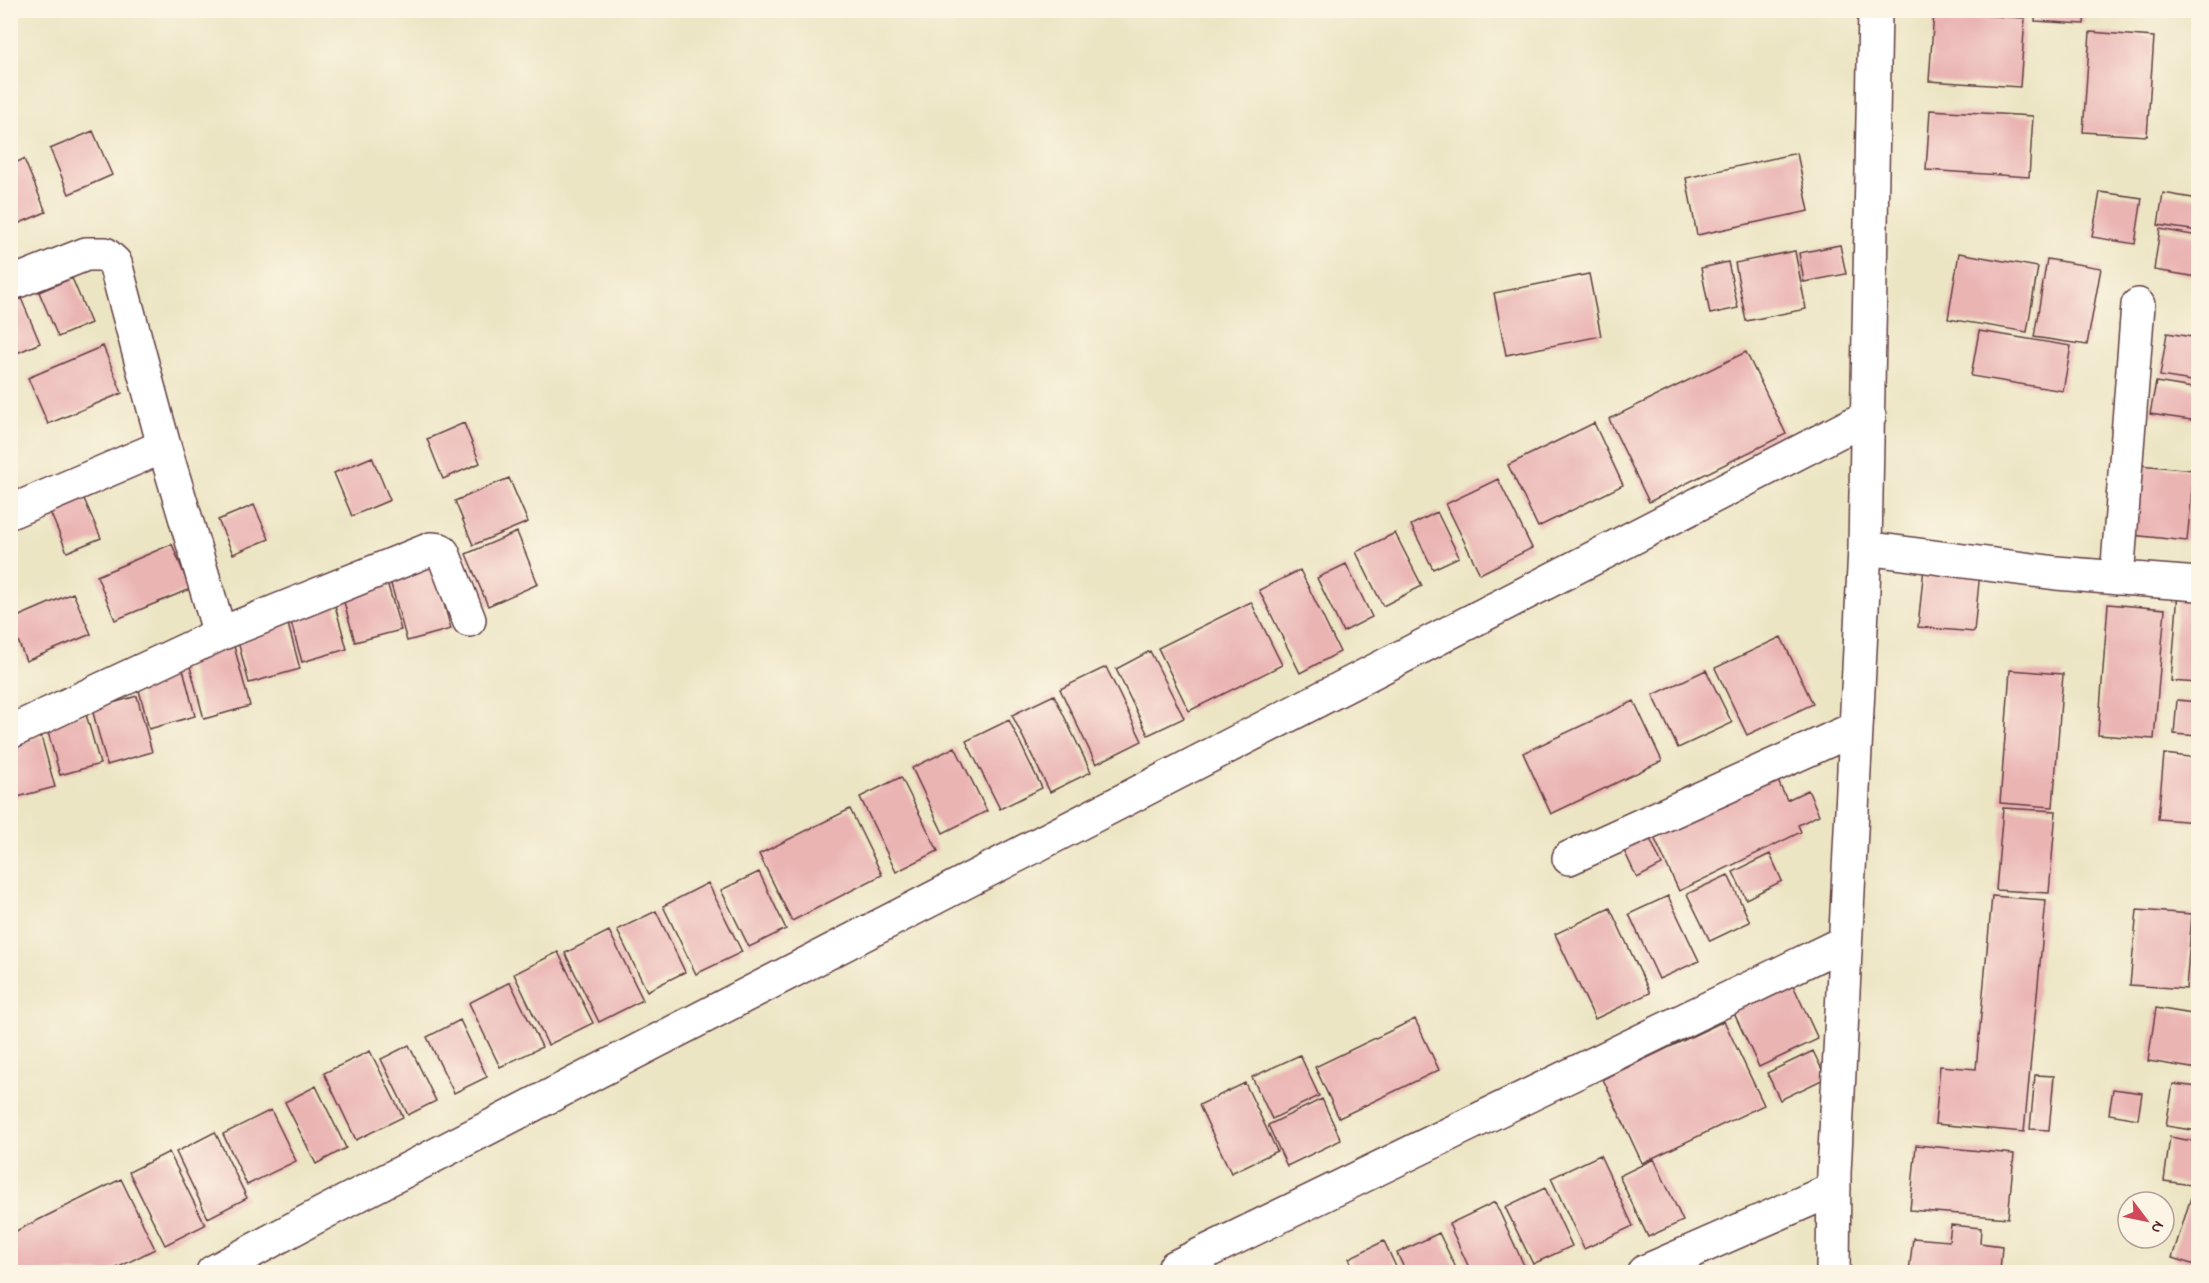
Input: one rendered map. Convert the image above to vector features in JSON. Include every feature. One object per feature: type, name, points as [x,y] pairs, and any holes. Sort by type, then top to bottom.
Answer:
[{"type":"street","points":[[1833,1272],[1834,1189],[1865,548],[1875,10]]},
{"type":"street","points":[[10,284],[86,254],[99,253],[115,263],[164,446],[220,634]]},
{"type":"street","points":[[2117,578],[2138,305]]},
{"type":"street","points":[[213,1272],[344,1202],[1869,416]]},
{"type":"street","points":[[10,512],[164,446]]},
{"type":"street","points":[[10,732],[220,634],[435,548],[443,553],[470,620]]},
{"type":"street","points":[[1865,548],[2056,573],[2199,584]]},
{"type":"street","points":[[1569,858],[1856,728]]},
{"type":"street","points":[[1175,1267],[1845,942]]},
{"type":"street","points":[[1644,1272],[1834,1189]]},
{"type":"building","points":[[1607,10],[1628,10],[1628,11],[1609,16]]},
{"type":"building","points":[[2036,10],[2085,10],[2084,24],[2035,21]]},
{"type":"building","points":[[1934,12],[2025,18],[2020,87],[1929,81]]},
{"type":"building","points":[[2090,32],[2154,37],[2147,136],[2083,132]]},
{"type":"building","points":[[1930,110],[2033,116],[2029,177],[1926,170]]},
{"type":"building","points":[[93,131],[112,175],[69,194],[50,149]]},
{"type":"building","points":[[1797,153],[1809,211],[1697,235],[1686,178]]},
{"type":"building","points":[[24,159],[46,212],[10,227],[10,165]]},
{"type":"building","points":[[2100,192],[2142,198],[2135,244],[2092,237]]},
{"type":"building","points":[[2163,193],[2198,199],[2198,231],[2158,225]]},
{"type":"building","points":[[2160,229],[2198,236],[2198,277],[2154,270]]},
{"type":"building","points":[[1840,245],[1846,274],[1804,282],[1799,253]]},
{"type":"building","points":[[1795,251],[1806,309],[1746,321],[1735,263]]},
{"type":"building","points":[[1959,253],[2038,267],[2027,332],[1948,319]]},
{"type":"building","points":[[2047,259],[2101,268],[2087,345],[2034,337]]},
{"type":"building","points":[[1728,262],[1738,308],[1710,314],[1701,268]]},
{"type":"building","points":[[1589,274],[1601,336],[1506,355],[1494,293]]},
{"type":"building","points":[[72,278],[91,323],[58,337],[39,292]]},
{"type":"building","points":[[21,298],[40,343],[10,356],[10,303]]},
{"type":"building","points":[[1979,331],[2071,346],[2063,391],[1971,376]]},
{"type":"building","points":[[2167,333],[2198,338],[2198,382],[2160,376]]},
{"type":"building","points":[[103,346],[122,393],[48,424],[28,378]]},
{"type":"building","points":[[1746,352],[1786,434],[1649,502],[1609,419]]},
{"type":"building","points":[[2156,382],[2198,389],[2198,421],[2150,414]]},
{"type":"building","points":[[464,423],[480,463],[443,479],[427,439]]},
{"type":"building","points":[[1594,423],[1623,485],[1538,527],[1508,465]]},
{"type":"building","points":[[372,457],[390,500],[352,516],[334,473]]},
{"type":"building","points":[[2139,465],[2194,470],[2187,541],[2132,535]]},
{"type":"building","points":[[509,478],[528,522],[473,545],[455,501]]},
{"type":"building","points":[[1498,479],[1532,548],[1480,574],[1446,504]]},
{"type":"building","points":[[81,492],[101,538],[67,552],[48,507]]},
{"type":"building","points":[[254,505],[269,539],[233,554],[218,520]]},
{"type":"building","points":[[1437,512],[1459,557],[1433,569],[1411,525]]},
{"type":"building","points":[[517,532],[538,584],[488,606],[466,554]]},
{"type":"building","points":[[1395,533],[1422,586],[1383,606],[1356,552]]},
{"type":"building","points":[[172,544],[190,589],[115,620],[97,576]]},
{"type":"building","points":[[433,564],[451,629],[407,641],[389,577]]},
{"type":"building","points":[[1346,564],[1372,617],[1343,632],[1317,578]]},
{"type":"building","points":[[1924,567],[1980,572],[1974,632],[1918,627]]},
{"type":"building","points":[[1300,570],[1340,652],[1300,673],[1259,590]]},
{"type":"building","points":[[387,582],[401,630],[355,642],[342,595]]},
{"type":"building","points":[[2178,592],[2198,593],[2198,683],[2171,681]]},
{"type":"building","points":[[73,593],[91,634],[26,661],[10,620]]},
{"type":"building","points":[[334,602],[347,649],[302,662],[289,615]]},
{"type":"building","points":[[1251,602],[1282,665],[1189,711],[1158,648]]},
{"type":"building","points":[[2108,604],[2165,609],[2154,739],[2098,735]]},
{"type":"building","points":[[287,620],[300,669],[249,683],[236,634]]},
{"type":"building","points":[[1781,637],[1813,704],[1747,735],[1715,668]]},
{"type":"building","points":[[234,646],[250,706],[204,719],[188,659]]},
{"type":"building","points":[[1150,651],[1184,718],[1148,735],[1116,669]]},
{"type":"building","points":[[182,665],[195,716],[149,729],[136,678]]},
{"type":"building","points":[[1106,667],[1142,741],[1096,764],[1060,689]]},
{"type":"building","points":[[1706,670],[1732,723],[1678,748],[1653,695]]},
{"type":"building","points":[[2010,670],[2063,674],[2053,807],[2000,803]]},
{"type":"building","points":[[1054,695],[1091,772],[1050,792],[1012,715]]},
{"type":"building","points":[[137,696],[152,752],[107,765],[92,709]]},
{"type":"building","points":[[2177,700],[2198,702],[2198,736],[2174,734]]},
{"type":"building","points":[[1634,701],[1662,761],[1551,814],[1523,753]]},
{"type":"building","points":[[86,714],[100,764],[60,775],[46,725]]},
{"type":"building","points":[[1009,720],[1042,788],[1000,809],[966,741]]},
{"type":"building","points":[[41,736],[55,787],[10,799],[10,745]]},
{"type":"building","points":[[955,747],[987,811],[943,833],[912,768]]},
{"type":"building","points":[[2164,754],[2198,758],[2198,822],[2158,819]]},
{"type":"building","points":[[901,777],[938,851],[896,872],[860,797]]},
{"type":"building","points":[[1776,777],[1787,800],[1808,790],[1819,815],[1798,825],[1801,832],[1679,891],[1653,835]]},
{"type":"building","points":[[2003,808],[2056,811],[2049,893],[1996,890]]},
{"type":"building","points":[[850,809],[882,875],[792,921],[759,854]]},
{"type":"building","points":[[1647,832],[1662,865],[1637,878],[1621,844]]},
{"type":"building","points":[[1770,854],[1782,881],[1746,899],[1733,872]]},
{"type":"building","points":[[759,872],[786,929],[749,947],[721,890]]},
{"type":"building","points":[[1728,875],[1750,922],[1710,941],[1687,894]]},
{"type":"building","points":[[708,883],[742,952],[696,974],[663,906]]},
{"type":"building","points":[[1668,896],[1699,961],[1659,979],[1629,914]]},
{"type":"building","points":[[1992,896],[2046,900],[2024,1132],[1935,1124],[1940,1066],[1976,1069]]},
{"type":"building","points":[[1610,908],[1650,993],[1595,1019],[1555,934]]},
{"type":"building","points":[[2137,910],[2192,914],[2186,989],[2130,985]]},
{"type":"building","points":[[656,911],[685,972],[647,991],[617,930]]},
{"type":"building","points":[[2197,926],[2198,982],[2192,982]]},
{"type":"building","points":[[609,931],[643,1000],[599,1022],[565,953]]},
{"type":"building","points":[[558,952],[593,1023],[548,1045],[514,974]]},
{"type":"building","points":[[510,982],[542,1047],[500,1067],[469,1003]]},
{"type":"building","points":[[1792,983],[1818,1039],[1759,1067],[1733,1011]]},
{"type":"building","points":[[2156,1008],[2198,1015],[2198,1069],[2148,1061]]},
{"type":"building","points":[[1415,1019],[1439,1070],[1339,1118],[1315,1067]]},
{"type":"building","points":[[460,1020],[487,1077],[454,1093],[427,1037]]},
{"type":"building","points":[[1724,1021],[1764,1105],[1642,1163],[1603,1079]]},
{"type":"building","points":[[409,1045],[436,1101],[408,1115],[381,1059]]},
{"type":"building","points":[[370,1051],[403,1117],[356,1140],[324,1073]]},
{"type":"building","points":[[1813,1051],[1826,1078],[1780,1100],[1767,1073]]},
{"type":"building","points":[[1300,1055],[1319,1096],[1272,1119],[1252,1077]]},
{"type":"building","points":[[2035,1075],[2054,1076],[2049,1130],[2030,1129]]},
{"type":"building","points":[[1245,1083],[1277,1151],[1231,1173],[1199,1105]]},
{"type":"building","points":[[2173,1084],[2198,1087],[2198,1131],[2166,1126]]},
{"type":"building","points":[[316,1086],[346,1148],[316,1164],[285,1102]]},
{"type":"building","points":[[2113,1089],[2142,1093],[2138,1119],[2109,1114]]},
{"type":"building","points":[[1322,1099],[1341,1140],[1287,1166],[1268,1125]]},
{"type":"building","points":[[271,1110],[296,1161],[247,1185],[223,1134]]},
{"type":"building","points":[[215,1132],[247,1198],[208,1218],[176,1152]]},
{"type":"building","points":[[2170,1137],[2198,1142],[2198,1186],[2164,1181]]},
{"type":"building","points":[[1916,1145],[2014,1154],[2008,1218],[1910,1210]]},
{"type":"building","points":[[169,1152],[205,1225],[165,1245],[129,1172]]},
{"type":"building","points":[[1600,1155],[1633,1226],[1584,1249],[1551,1178]]},
{"type":"building","points":[[1654,1159],[1683,1221],[1648,1237],[1619,1176]]},
{"type":"building","points":[[121,1179],[155,1249],[109,1272],[10,1272],[10,1234]]},
{"type":"building","points":[[1545,1188],[1572,1246],[1533,1264],[1505,1207]]},
{"type":"building","points":[[2192,1194],[2198,1196],[2198,1266],[2172,1258]]},
{"type":"building","points":[[1495,1202],[1527,1272],[1471,1272],[1449,1224]]},
{"type":"building","points":[[1951,1225],[1981,1228],[1980,1243],[2002,1246],[2000,1272],[1909,1272],[1913,1238],[1949,1241]]},
{"type":"building","points":[[1439,1233],[1458,1272],[1406,1272],[1397,1253]]},
{"type":"building","points":[[1384,1241],[1397,1269],[1389,1272],[1355,1272],[1349,1258]]}]
